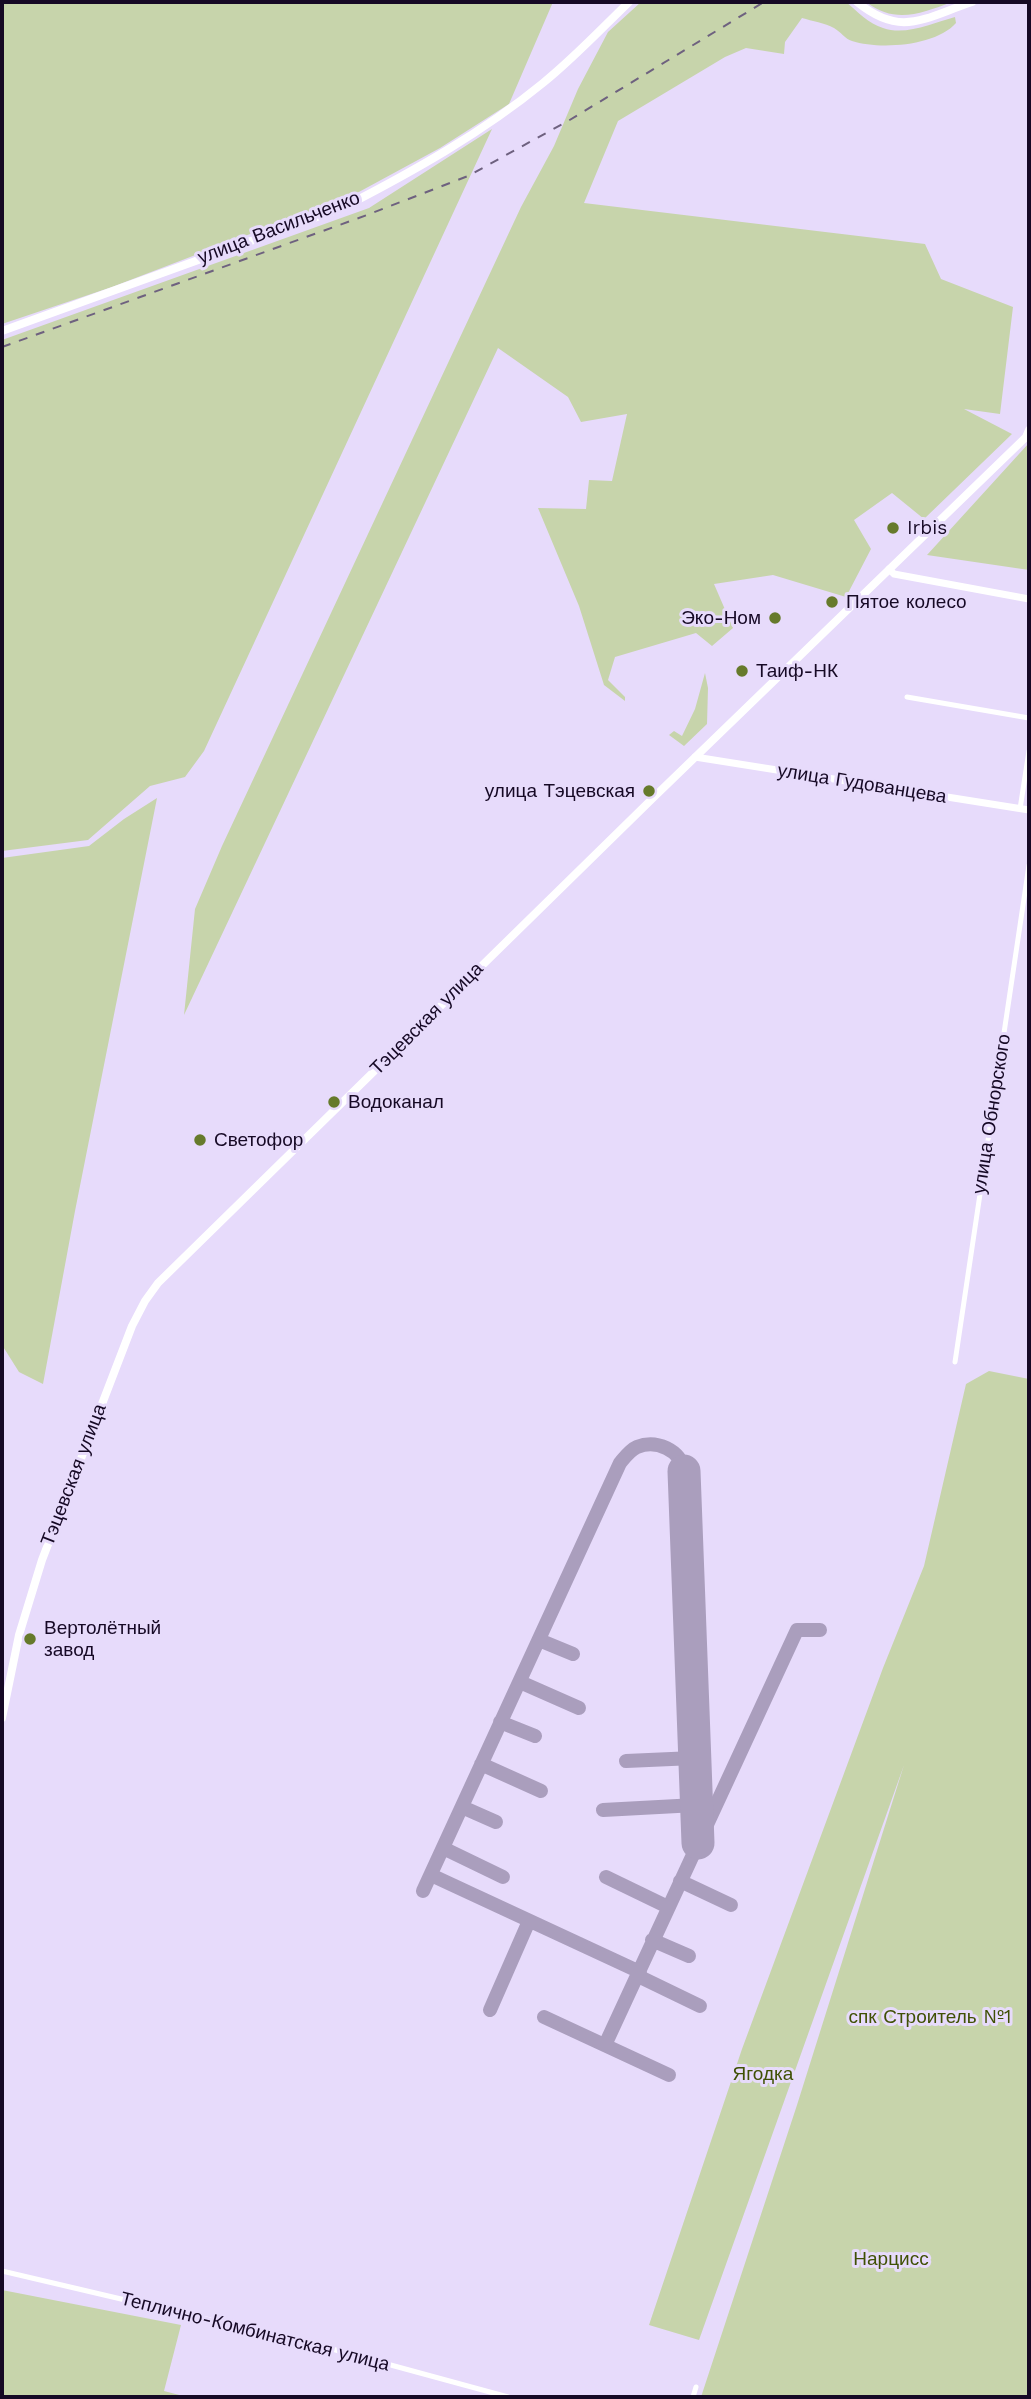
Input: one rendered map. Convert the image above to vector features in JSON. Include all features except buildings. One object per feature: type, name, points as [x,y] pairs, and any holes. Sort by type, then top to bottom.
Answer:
[{"type":"main road","name":"улица Васильченко","points":[[2,331],[342,208],[393,182],[499,116],[543,83],[629,2]]},
{"type":"main road","points":[[857,2],[875,16],[900,23],[925,19],[972,2]]},
{"type":"main road","name":"Тэцевская улица","points":[[2,1718],[19,1635],[42,1560],[132,1326],[145,1301],[172,1267],[1026,437],[1029,430]]},
{"type":"street","points":[[889,569],[894,574],[1029,599]]},
{"type":"street","points":[[907,697],[1029,718]]},
{"type":"street","points":[[1020,809],[1029,751]]},
{"type":"street","name":"улица Гудованцева","points":[[695,757],[1029,810]]},
{"type":"street","name":"улица Обнорского","points":[[955,1362],[1029,865]]},
{"type":"street","name":"Теплично-Комбинатская улица","points":[[2,2271],[321,2346],[508,2397]]},
{"type":"street","points":[[693,2397],[696,2388]]},
{"type":"green space","points":[[2,2],[553,2],[509,104],[440,148],[357,193],[112,287],[2,324]]},
{"type":"green space","points":[[641,2],[846,2],[873,24],[901,31],[955,17],[956,23],[935,37],[892,45],[852,41],[830,26],[802,18],[785,42],[784,54],[746,48],[725,57],[618,121],[584,203],[925,244],[941,279],[1013,307],[1000,414],[964,409],[1012,434],[924,519],[892,493],[854,520],[871,549],[846,597],[773,575],[714,584],[733,628],[712,646],[696,633],[615,657],[608,680],[625,697],[625,701],[604,685],[579,606],[538,508],[586,509],[589,480],[612,481],[627,414],[581,422],[568,397],[498,348],[184,1015],[195,909],[222,846],[521,207],[554,146],[578,89],[608,32]]},
{"type":"green space","points":[[866,2],[952,2],[918,13],[898,15],[877,9]]},
{"type":"green space","points":[[492,129],[204,751],[185,777],[150,786],[88,840],[2,851],[2,340],[369,208]]},
{"type":"green space","points":[[1029,443],[1029,570],[927,555]]},
{"type":"green space","points":[[705,673],[708,688],[707,724],[684,746],[669,735],[674,731],[682,736],[695,709]]},
{"type":"green space","points":[[157,798],[43,1384],[19,1372],[2,1345],[2,858],[89,846]]},
{"type":"green space","points":[[989,1371],[1029,1379],[1029,2397],[701,2397],[797,2105],[904,1765],[699,2340],[649,2325],[742,2049],[883,1668],[924,1566],[966,1384]]},
{"type":"green space","points":[[2,2290],[181,2325],[164,2391],[187,2397],[2,2397]]},
{"type":"taxiway","points":[[423,1891],[620,1463],[634,1448],[652,1444],[673,1452],[684,1471]]},
{"type":"taxiway","points":[[605,2045],[797,1630],[820,1630]]},
{"type":"taxiway","points":[[539,1640],[573,1654]]},
{"type":"taxiway","points":[[520,1682],[579,1708]]},
{"type":"taxiway","points":[[500,1722],[535,1736]]},
{"type":"taxiway","points":[[626,1761],[694,1758]]},
{"type":"taxiway","points":[[481,1764],[541,1791]]},
{"type":"taxiway","points":[[603,1810],[696,1805]]},
{"type":"taxiway","points":[[462,1807],[496,1822]]},
{"type":"taxiway","points":[[443,1848],[503,1877]]},
{"type":"taxiway","points":[[431,1875],[640,1972]]},
{"type":"taxiway","points":[[606,1877],[668,1907]]},
{"type":"taxiway","points":[[680,1881],[731,1905]]},
{"type":"taxiway","points":[[490,2010],[529,1921]]},
{"type":"taxiway","points":[[652,1940],[689,1956]]},
{"type":"taxiway","points":[[638,1976],[700,2006]]},
{"type":"taxiway","points":[[544,2017],[669,2075]]},
{"type":"runway","points":[[684,1471],[698,1843]]},
{"type":"railway","points":[[2,347],[468,176],[568,121],[764,2]]},
{"type":"place","name":"Irbis","points":[[893,528]]},
{"type":"place","name":"Пятое колесо","points":[[832,602]]},
{"type":"place","name":"Эко-Ном","points":[[775,618]]},
{"type":"place","name":"Таиф-НК","points":[[742,671]]},
{"type":"place","name":"улица Тэцевская","points":[[649,791]]},
{"type":"place","name":"Водоканал","points":[[334,1102]]},
{"type":"place","name":"Светофор","points":[[200,1140]]},
{"type":"place","name":"Вертолётный завод","points":[[30,1639]]},
{"type":"park label","name":"спк Строитель №1","points":[[930,2017]]},
{"type":"park label","name":"Ягодка","points":[[763,2074]]},
{"type":"park label","name":"Нарцисс","points":[[891,2259]]}]
